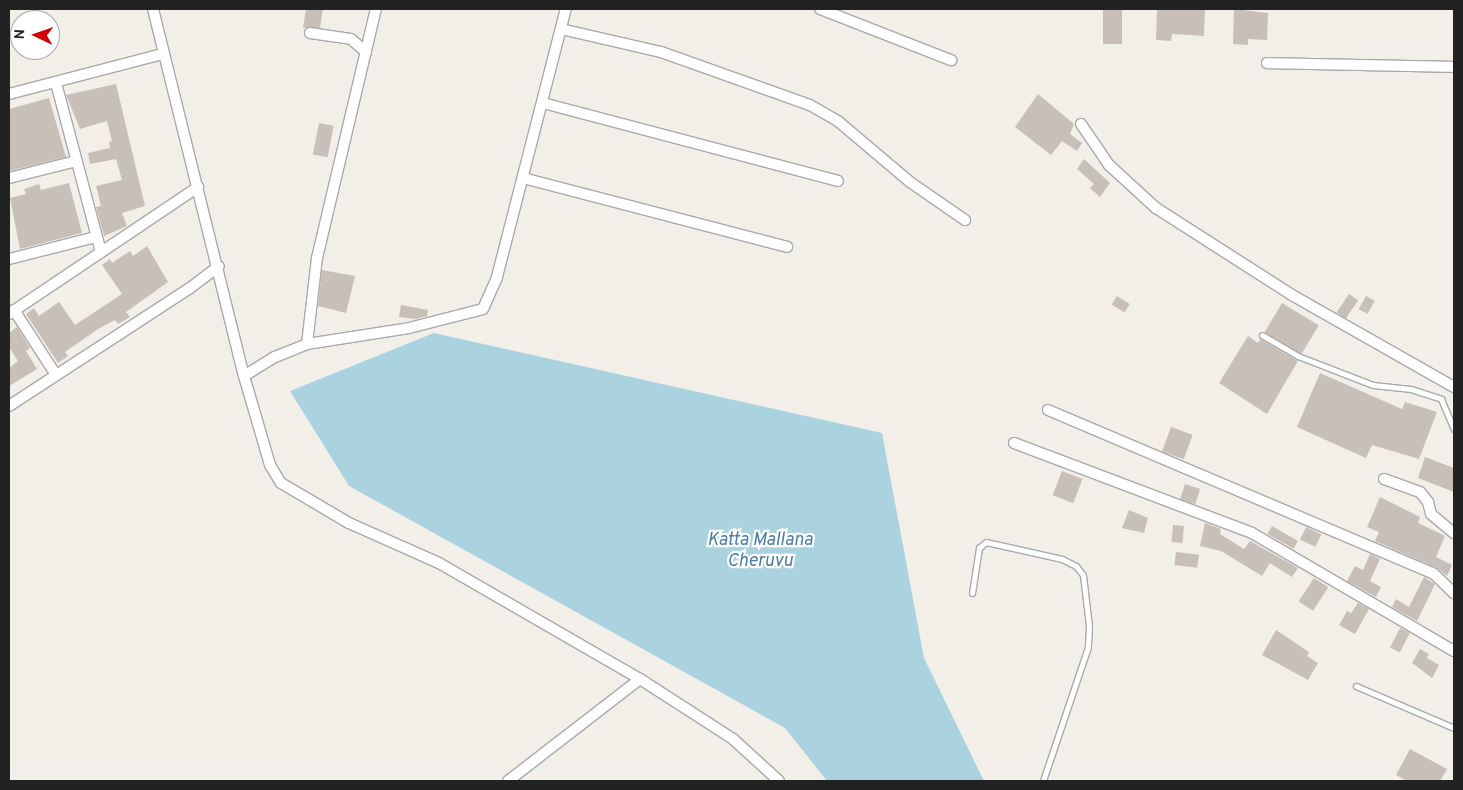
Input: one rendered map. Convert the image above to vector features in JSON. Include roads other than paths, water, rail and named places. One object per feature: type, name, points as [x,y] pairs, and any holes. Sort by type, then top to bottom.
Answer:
[{"type":"street","points":[[153,9],[163,54],[219,266],[244,376],[270,465],[281,483],[295,494],[348,523],[439,563],[640,679],[733,739],[755,756],[779,781]]},
{"type":"street","points":[[307,344],[317,258],[376,9]]},
{"type":"street","points":[[244,376],[275,357],[307,344],[409,328],[483,309],[497,277],[566,9]]},
{"type":"street","points":[[820,9],[840,12],[951,60]]},
{"type":"street","points":[[561,29],[660,52],[810,105],[839,122],[910,182],[965,220]]},
{"type":"street","points":[[310,33],[351,39],[366,52]]},
{"type":"street","points":[[9,94],[163,54]]},
{"type":"street","points":[[1267,63],[1454,67]]},
{"type":"street","points":[[56,83],[101,252]]},
{"type":"street","points":[[543,103],[838,181]]},
{"type":"street","points":[[1081,124],[1110,165],[1156,208],[1292,296],[1454,387]]},
{"type":"street","points":[[9,178],[76,161]]},
{"type":"street","points":[[522,178],[787,247]]},
{"type":"street","points":[[56,375],[11,312],[198,187]]},
{"type":"street","points":[[9,259],[96,238]]},
{"type":"street","points":[[9,406],[190,288],[219,266]]},
{"type":"street","points":[[1048,410],[1434,574],[1454,593]]},
{"type":"street","points":[[1014,442],[1252,533],[1454,651]]},
{"type":"street","points":[[1384,479],[1420,492],[1428,502],[1431,514],[1454,533]]},
{"type":"street","points":[[508,781],[640,679]]},
{"type":"lane","points":[[1262,335],[1298,356],[1374,384],[1411,389],[1441,399],[1454,429]]},
{"type":"lane","points":[[972,594],[979,548],[986,542],[1062,560],[1076,566],[1083,575],[1089,626],[1088,647],[1043,781]]},
{"type":"lane","points":[[1356,686],[1454,728]]},
{"type":"water","name":"Katta Mallana Cheruvu","points":[[434,333],[882,433],[924,658],[984,781],[827,781],[785,728],[349,486],[290,391]]}]
